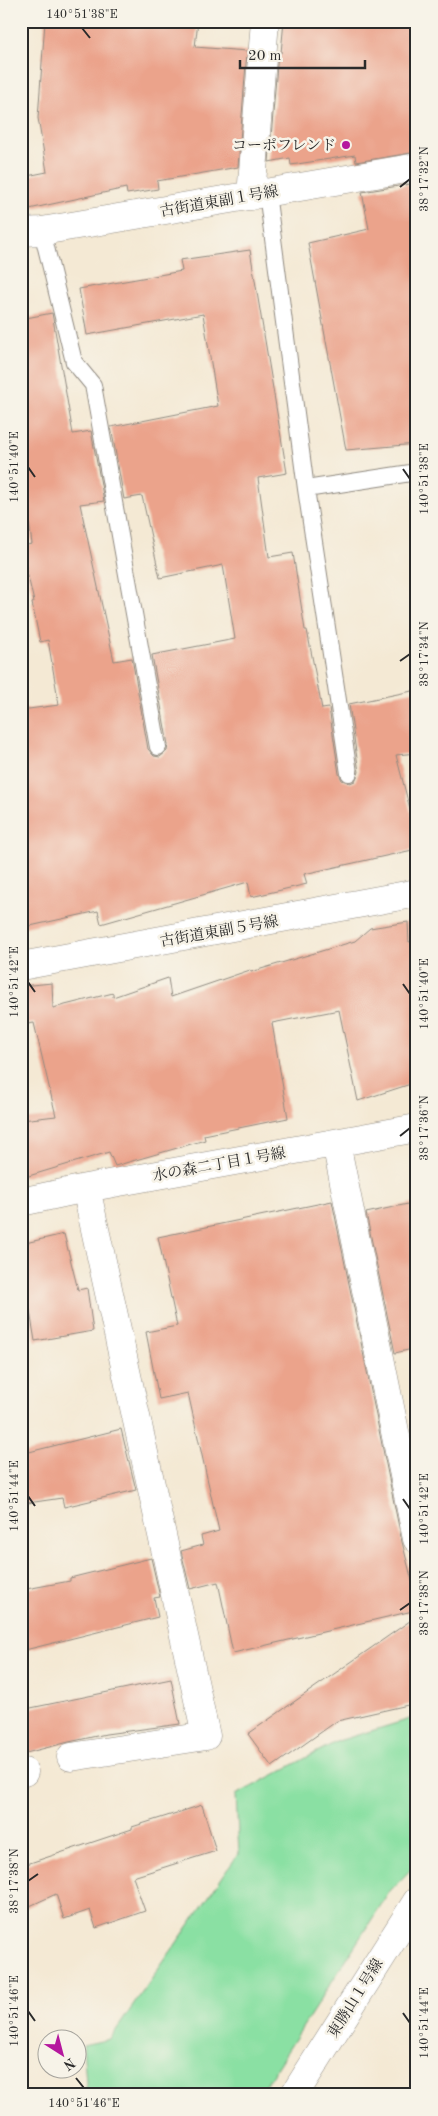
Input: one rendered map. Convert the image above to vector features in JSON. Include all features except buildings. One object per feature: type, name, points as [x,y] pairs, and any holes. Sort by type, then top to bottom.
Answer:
[{"type":"street","points":[[259,194],[265,21]]},
{"type":"street","name":"古街道東副１号線","points":[[32,232],[417,167]]},
{"type":"street","name":"古街道東副５号線","points":[[21,966],[417,893]]},
{"type":"street","name":"水の森二丁目１号線","points":[[21,1202],[86,1188],[417,1128]]},
{"type":"street","points":[[336,1143],[417,1539]]},
{"type":"street","points":[[71,1757],[206,1736],[86,1188]]},
{"type":"street","name":"東勝山１号線","points":[[294,2095],[417,1901]]},
{"type":"lane","points":[[259,194],[350,773]]},
{"type":"lane","points":[[32,232],[74,362],[93,385],[158,747]]},
{"type":"lane","points":[[306,489],[417,472]]},
{"type":"green space","points":[[417,1717],[417,1863],[390,1891],[261,2092],[256,2095],[87,2095],[86,2078],[88,2078],[88,2044],[110,2039],[239,1853],[236,1795],[338,1741]]},
{"type":"place","name":"コーポフレンド","points":[[346,145]]}]
